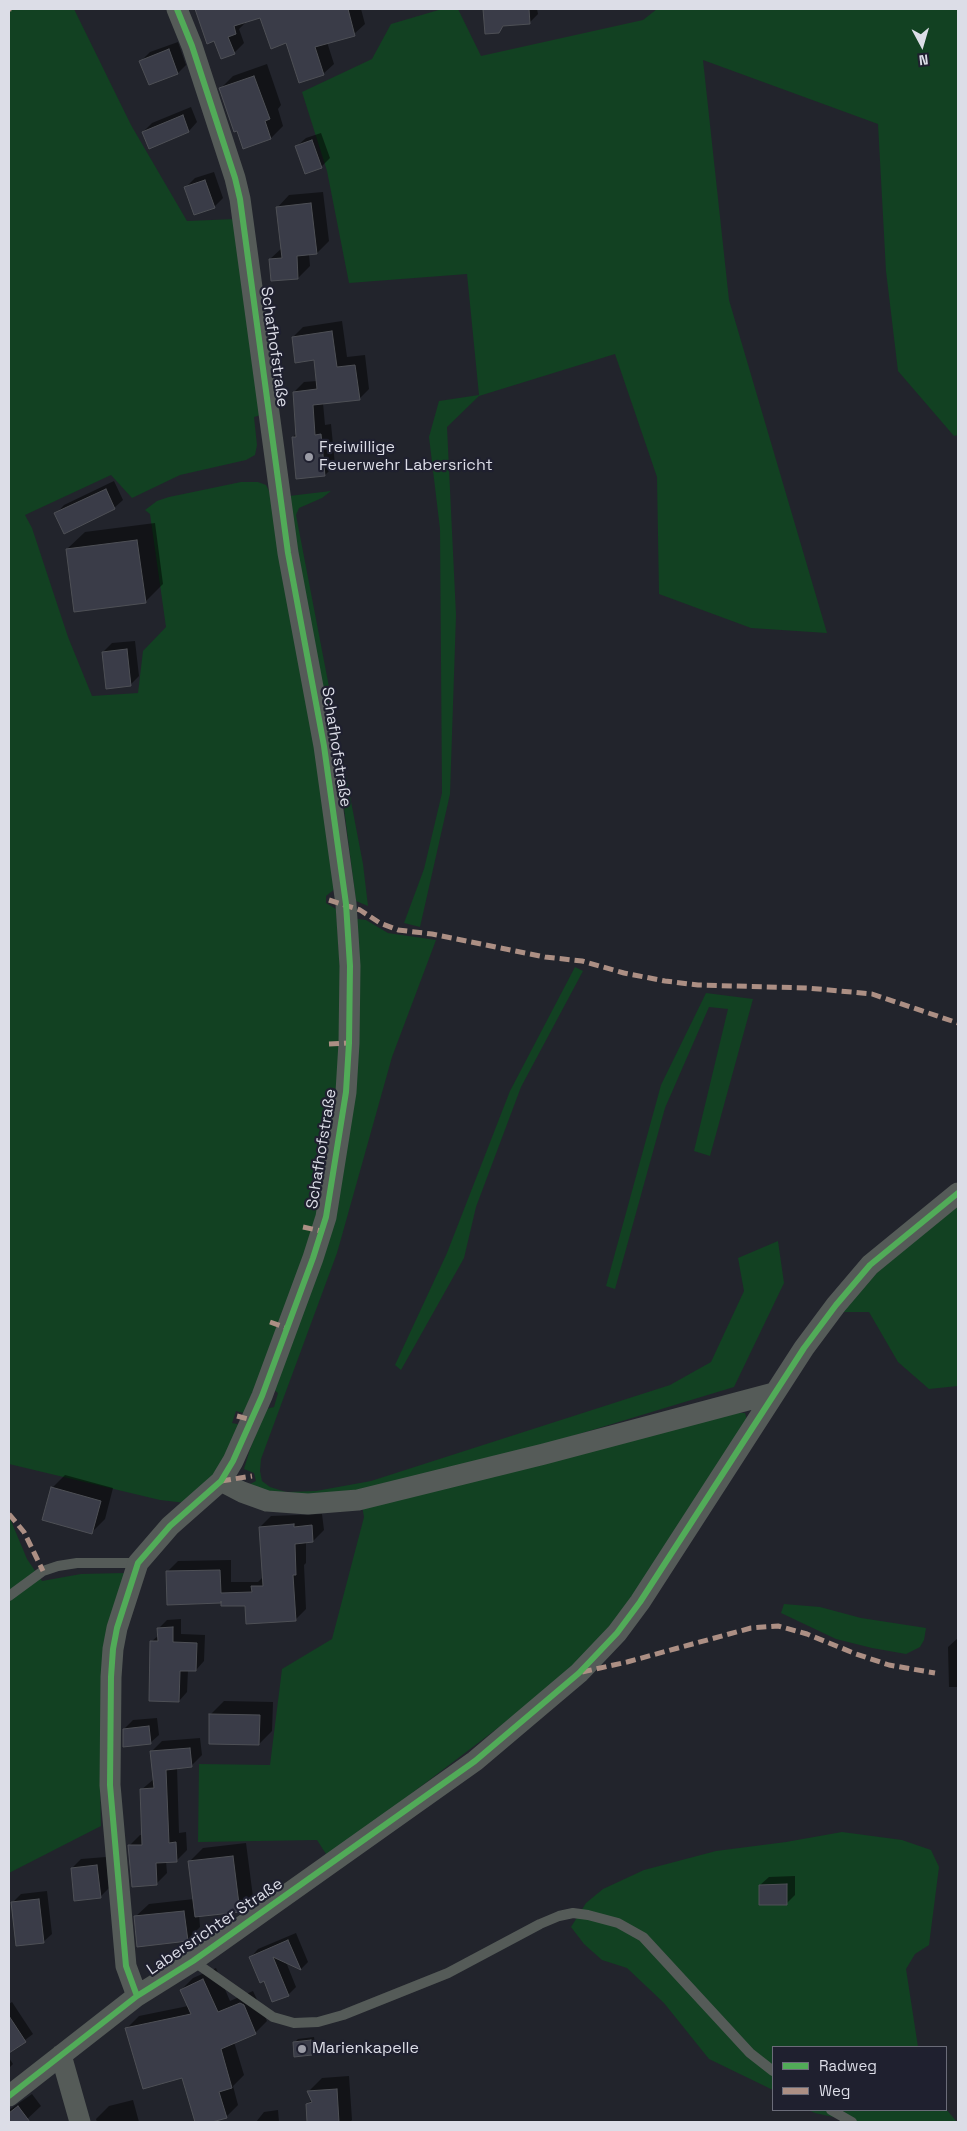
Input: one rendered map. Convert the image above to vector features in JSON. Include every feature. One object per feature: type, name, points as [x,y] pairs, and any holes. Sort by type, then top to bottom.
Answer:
[{"type":"street","name":"Schafhofstraße","points":[[138,1563],[170,1526],[221,1481],[233,1461],[262,1396],[313,1258],[326,1216],[346,1092],[349,1043],[350,966],[346,904],[324,746],[288,552],[240,199],[235,178],[198,65],[177,9]]},
{"type":"street","name":"Labersrichter Straße","points":[[9,2096],[137,1996],[194,1961],[475,1762],[580,1673],[617,1633],[640,1602],[774,1393],[836,1305],[870,1265],[958,1193]]},
{"type":"street","points":[[221,1481],[242,1492],[267,1501],[308,1504],[358,1500],[544,1454],[774,1393]]},
{"type":"street","points":[[137,1996],[126,1966],[113,1831],[109,1736],[113,1649],[124,1603],[138,1563]]},
{"type":"street","points":[[61,2054],[80,2122]]},
{"type":"lane","points":[[9,1596],[43,1571],[58,1566],[77,1563],[138,1563]]},
{"type":"lane","points":[[194,1961],[273,2017],[294,2023],[318,2022],[343,2015],[448,1973],[540,1924],[559,1916],[572,1913],[588,1915],[618,1923],[643,1937],[750,2053],[772,2070]]},
{"type":"lane","points":[[833,2111],[852,2122]]},
{"type":"green space","points":[[9,9],[74,9],[131,125],[187,221],[236,219],[261,415],[254,417],[257,445],[255,455],[246,460],[180,475],[132,498],[111,475],[25,515],[32,528],[68,637],[92,696],[138,693],[143,651],[166,627],[150,514],[145,510],[157,501],[169,497],[241,482],[258,482],[266,485],[270,493],[319,767],[336,888],[326,896],[326,903],[336,909],[341,982],[340,1062],[324,1179],[310,1243],[247,1414],[236,1411],[232,1423],[242,1425],[224,1462],[205,1485],[186,1503],[160,1500],[9,1464]]},
{"type":"green space","points":[[442,9],[458,9],[481,56],[643,20],[657,9],[958,9],[958,435],[954,436],[898,371],[886,271],[878,124],[703,60],[729,300],[827,633],[751,628],[659,594],[657,477],[615,354],[479,396],[447,427],[456,615],[450,794],[420,927],[404,923],[424,869],[442,793],[440,529],[429,437],[439,401],[479,395],[467,274],[349,283],[327,171],[302,92],[372,59],[391,24]]},
{"type":"green space","points":[[331,491],[322,498],[299,508],[296,515],[363,864],[368,906],[356,901],[338,762],[305,597],[289,496]]},
{"type":"green space","points":[[357,919],[366,920],[388,933],[436,940],[392,1057],[337,1253],[261,1459],[260,1471],[262,1481],[270,1487],[286,1492],[316,1491],[371,1481],[670,1385],[711,1362],[744,1291],[738,1258],[778,1241],[784,1283],[734,1387],[556,1441],[374,1489],[279,1497],[250,1484],[256,1481],[254,1473],[244,1469],[250,1449],[266,1409],[274,1407],[278,1393],[274,1390],[324,1255]]},
{"type":"green space","points":[[575,967],[583,971],[521,1087],[476,1207],[464,1258],[401,1370],[395,1365],[447,1253],[510,1091]]},
{"type":"green space","points":[[706,993],[753,999],[710,1156],[694,1151],[728,1009],[709,1007],[665,1108],[615,1289],[606,1286],[661,1085]]},
{"type":"green space","points":[[958,1205],[958,1386],[929,1389],[898,1362],[869,1312],[841,1312],[882,1267]]},
{"type":"green space","points":[[736,1413],[745,1413],[748,1423],[637,1596],[561,1680],[328,1857],[317,1840],[198,1842],[199,1764],[270,1765],[282,1669],[332,1639],[364,1517],[362,1506]]},
{"type":"green space","points":[[9,1516],[27,1559],[42,1581],[81,1574],[125,1573],[100,1789],[101,1826],[9,1873]]},
{"type":"green space","points":[[784,1604],[820,1607],[861,1618],[926,1628],[924,1640],[920,1647],[906,1654],[836,1639],[781,1613]]},
{"type":"green space","points":[[842,1832],[902,1840],[931,1850],[939,1867],[929,1945],[915,1954],[906,1969],[918,2046],[772,2046],[772,2090],[709,2059],[664,2003],[627,1968],[602,1960],[584,1944],[571,1927],[586,1903],[603,1889],[644,1870],[716,1851],[786,1842]]},
{"type":"green space","points":[[947,2110],[957,2122],[856,2122],[810,2111]]},
{"type":"building","points":[[195,9],[348,9],[355,36],[315,47],[324,75],[299,83],[286,43],[271,49],[260,18],[234,26],[236,34],[228,37],[235,54],[221,59],[214,41],[207,44]]},
{"type":"building","points":[[483,9],[529,9],[530,24],[503,26],[499,33],[485,34]]},
{"type":"building","points":[[169,49],[178,74],[149,85],[139,61]]},
{"type":"building","points":[[254,76],[270,119],[265,121],[271,139],[243,149],[237,131],[234,132],[219,88]]},
{"type":"building","points":[[183,115],[189,132],[149,149],[142,132]]},
{"type":"building","points":[[312,140],[322,168],[305,174],[295,146]]},
{"type":"building","points":[[205,180],[215,208],[194,215],[184,187]]},
{"type":"building","points":[[311,203],[317,254],[297,256],[298,279],[271,281],[269,259],[282,258],[276,207]]},
{"type":"building","points":[[332,331],[337,367],[355,365],[360,400],[313,405],[315,435],[321,434],[325,476],[296,479],[292,437],[296,437],[293,392],[317,389],[314,360],[295,363],[292,337]]},
{"type":"building","points":[[106,489],[115,509],[64,534],[54,513]]},
{"type":"building","points":[[137,540],[146,603],[74,612],[66,549]]},
{"type":"building","points":[[127,649],[131,686],[106,689],[102,652]]},
{"type":"building","points":[[51,1487],[101,1501],[92,1534],[42,1520]]},
{"type":"building","points":[[294,1524],[294,1527],[312,1525],[313,1542],[295,1544],[296,1575],[293,1575],[296,1621],[246,1624],[245,1606],[221,1606],[221,1603],[167,1605],[166,1571],[220,1570],[221,1593],[252,1592],[251,1586],[263,1586],[259,1527]]},
{"type":"building","points":[[173,1627],[173,1642],[197,1643],[196,1671],[180,1671],[179,1702],[149,1701],[150,1641],[158,1641],[157,1628]]},
{"type":"building","points":[[209,1714],[260,1715],[259,1745],[209,1744]]},
{"type":"building","points":[[149,1726],[151,1744],[123,1747],[123,1729]]},
{"type":"building","points":[[190,1748],[192,1767],[166,1770],[169,1843],[176,1842],[177,1862],[156,1863],[157,1885],[132,1887],[128,1845],[142,1845],[140,1789],[154,1788],[150,1751]]},
{"type":"building","points":[[233,1856],[240,1912],[195,1917],[188,1861]]},
{"type":"building","points":[[97,1865],[101,1898],[74,1901],[71,1868]]},
{"type":"building","points":[[787,1884],[787,1905],[759,1905],[759,1885]]},
{"type":"building","points":[[39,1899],[44,1943],[16,1946],[11,1902]]},
{"type":"building","points":[[184,1911],[188,1941],[137,1947],[134,1916]]},
{"type":"building","points":[[288,1940],[301,1970],[273,1957],[289,1996],[272,2002],[264,1981],[260,1983],[249,1957]]},
{"type":"building","points":[[203,1979],[218,2012],[240,2003],[244,2005],[256,2034],[221,2049],[232,2088],[219,2092],[227,2118],[212,2122],[195,2122],[182,2078],[143,2089],[125,2028],[191,2014],[180,1990]]},
{"type":"building","points":[[9,2016],[26,2042],[9,2053]]},
{"type":"building","name":"Marienkapelle","points":[[311,2040],[312,2055],[294,2057],[293,2042]]},
{"type":"building","points":[[337,2089],[339,2122],[307,2122],[306,2104],[312,2102],[307,2091]]},
{"type":"building","points":[[18,2106],[30,2122],[9,2122],[9,2113]]},
{"type":"marked path","points":[[329,900],[360,910],[380,923],[398,930],[432,934],[545,957],[582,961],[624,973],[665,981],[698,985],[807,988],[872,994],[958,1023]]},
{"type":"marked path","points":[[329,1044],[349,1043]]},
{"type":"marked path","points":[[303,1227],[321,1231]]},
{"type":"marked path","points":[[270,1322],[287,1328]]},
{"type":"marked path","points":[[237,1416],[252,1420]]},
{"type":"marked path","points":[[221,1481],[252,1476]]},
{"type":"marked path","points":[[9,1514],[24,1532],[43,1571]]},
{"type":"marked path","points":[[582,1672],[627,1662],[751,1628],[778,1626],[807,1634],[889,1665],[935,1673]]},
{"type":"cycle path","points":[[137,1996],[126,1966],[110,1785],[111,1677],[117,1628],[138,1563],[170,1526],[221,1481],[233,1461],[262,1396],[313,1258],[326,1217],[346,1092],[349,1043],[350,966],[346,904],[324,746],[288,553],[240,199],[235,178],[192,46],[177,9]]},
{"type":"cycle path","points":[[9,2096],[137,1996],[193,1961],[475,1761],[579,1673],[617,1633],[640,1602],[804,1348],[836,1305],[870,1265],[958,1193]]},
{"type":"place","name":"Freiwillige Feuerwehr Labersricht","points":[[309,457]]},
{"type":"place","name":"Marienkapelle","points":[[302,2049]]}]
